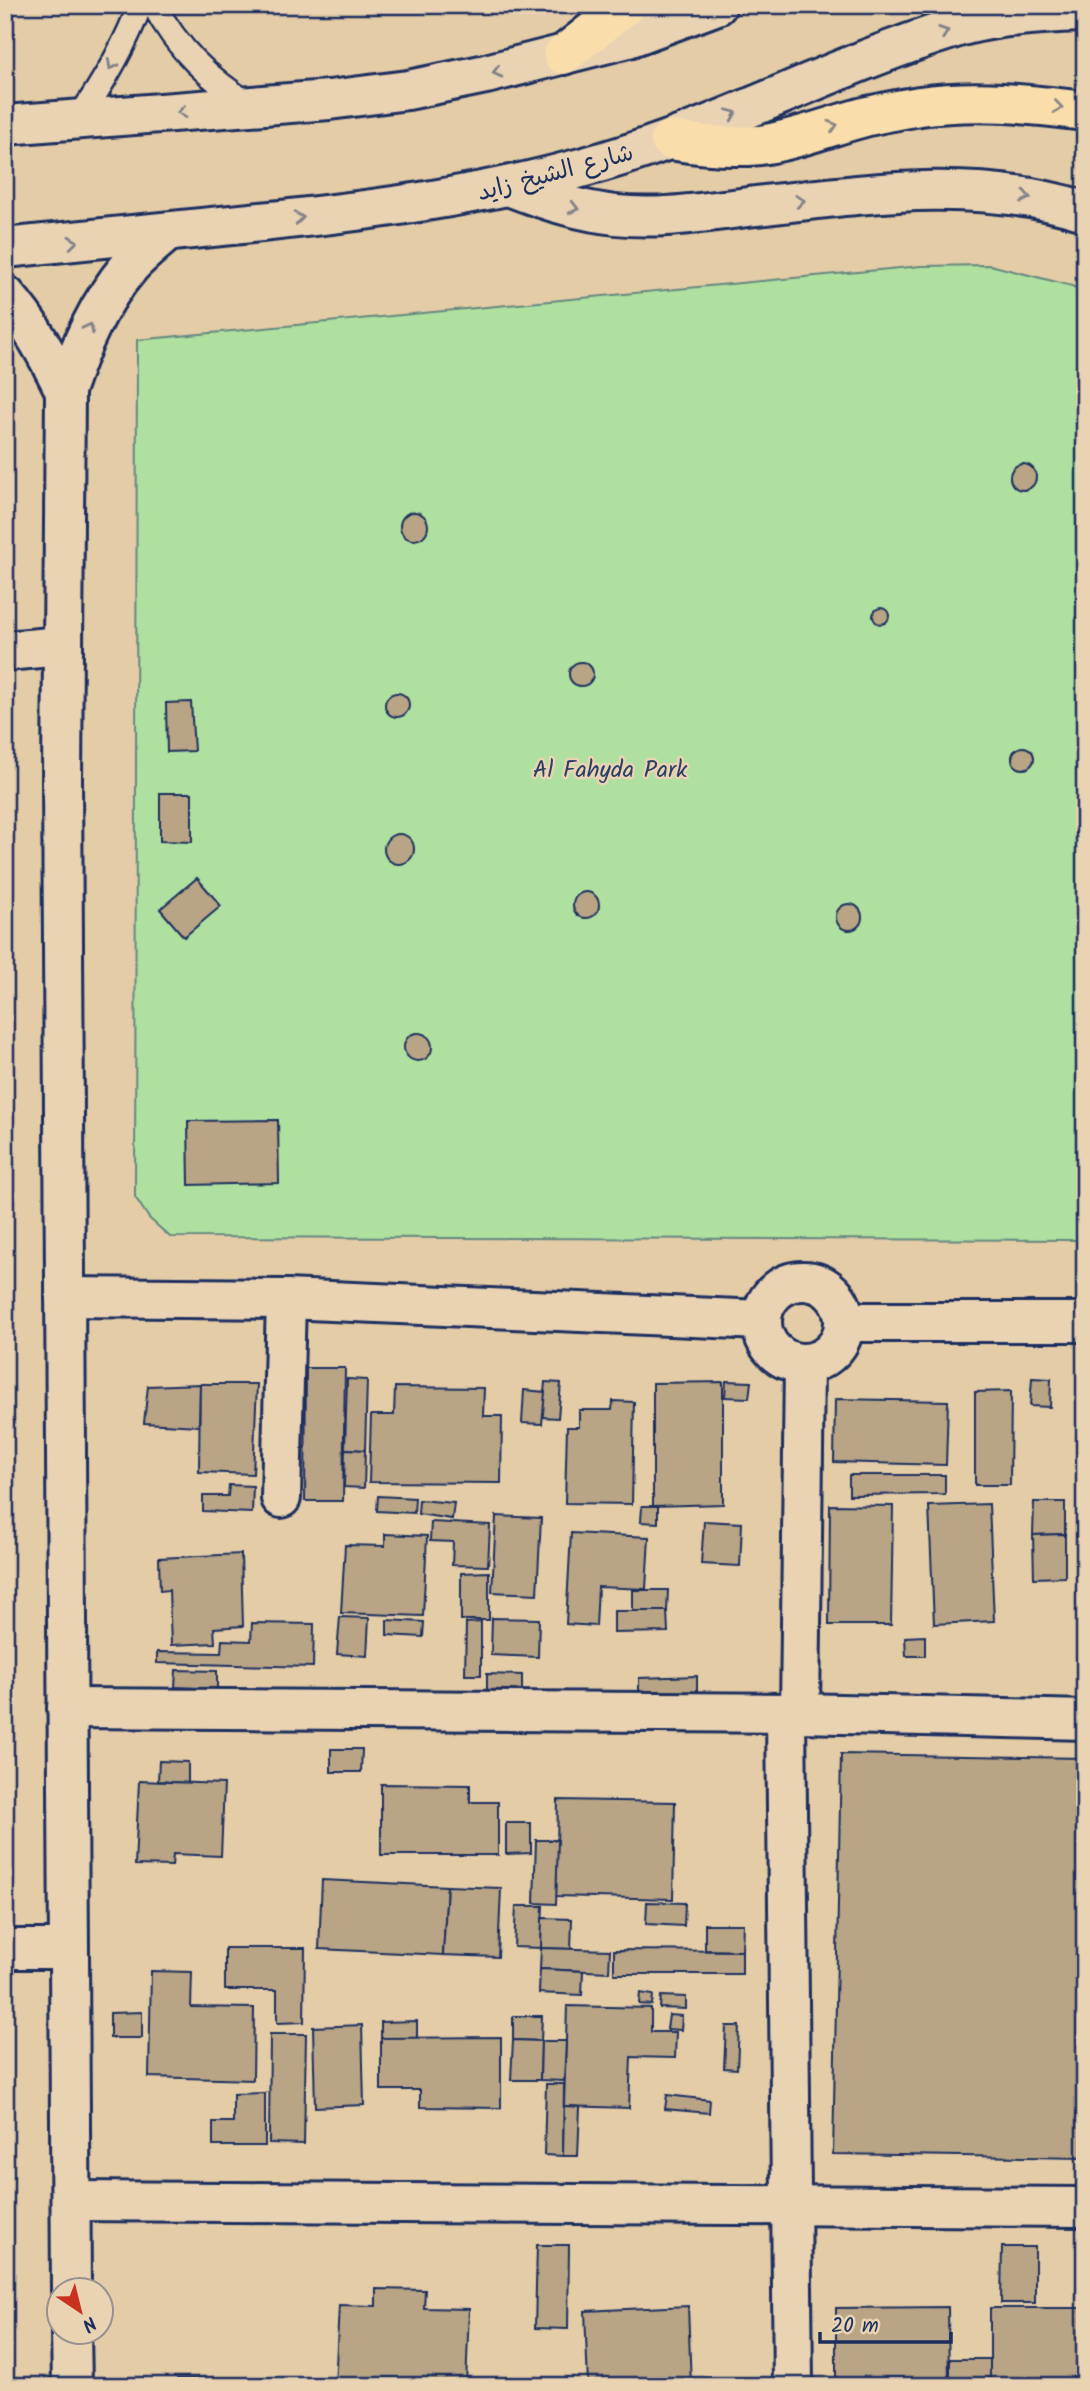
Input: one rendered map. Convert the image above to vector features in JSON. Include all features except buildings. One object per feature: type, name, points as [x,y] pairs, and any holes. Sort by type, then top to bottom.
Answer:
[{"type":"main road","points":[[563,55],[626,5]]},
{"type":"main road","points":[[670,140],[709,146],[759,145],[790,139],[869,116],[922,106],[963,103],[1032,104],[1085,111]]},
{"type":"street","points":[[5,125],[329,100],[408,90],[486,74],[628,38],[717,5]]},
{"type":"street","name":"شارع الشيخ زايد","points":[[5,248],[398,207],[509,187],[603,162],[670,140],[764,100],[954,28],[1011,18],[1085,12]]},
{"type":"street","points":[[509,187],[568,206],[618,215],[681,214],[891,190],[948,189],[1004,193],[1085,211]]},
{"type":"street","points":[[71,2276],[62,778],[65,391],[80,346],[102,303],[131,265],[167,232]]},
{"type":"street","points":[[5,295],[23,314],[46,351],[65,391]]},
{"type":"street","points":[[5,651],[63,646]]},
{"type":"street","points":[[797,1281],[811,1281],[824,1286],[835,1295],[845,1322],[843,1335],[837,1346],[816,1361],[804,1363],[779,1356],[769,1346],[761,1320],[764,1306],[777,1290],[797,1281]]},
{"type":"street","points":[[65,1297],[286,1299],[761,1320]]},
{"type":"street","points":[[281,1499],[286,1299]]},
{"type":"street","points":[[845,1322],[1085,1322]]},
{"type":"street","points":[[793,2386],[793,1713],[804,1363]]},
{"type":"street","points":[[66,1708],[793,1713],[1085,1720]]},
{"type":"street","points":[[5,1949],[68,1949]]},
{"type":"street","points":[[71,2201],[1085,2207]]},
{"type":"street","points":[[71,2346],[72,2386]]},
{"type":"lane","points":[[77,121],[124,45],[140,5]]},
{"type":"lane","points":[[154,5],[164,24],[188,56],[216,83],[250,105]]},
{"type":"green space","name":"Al Fahyda Park","points":[[990,265],[1072,286],[1085,293],[1085,1240],[170,1237],[149,1218],[135,1197],[137,340],[921,266]]}]
